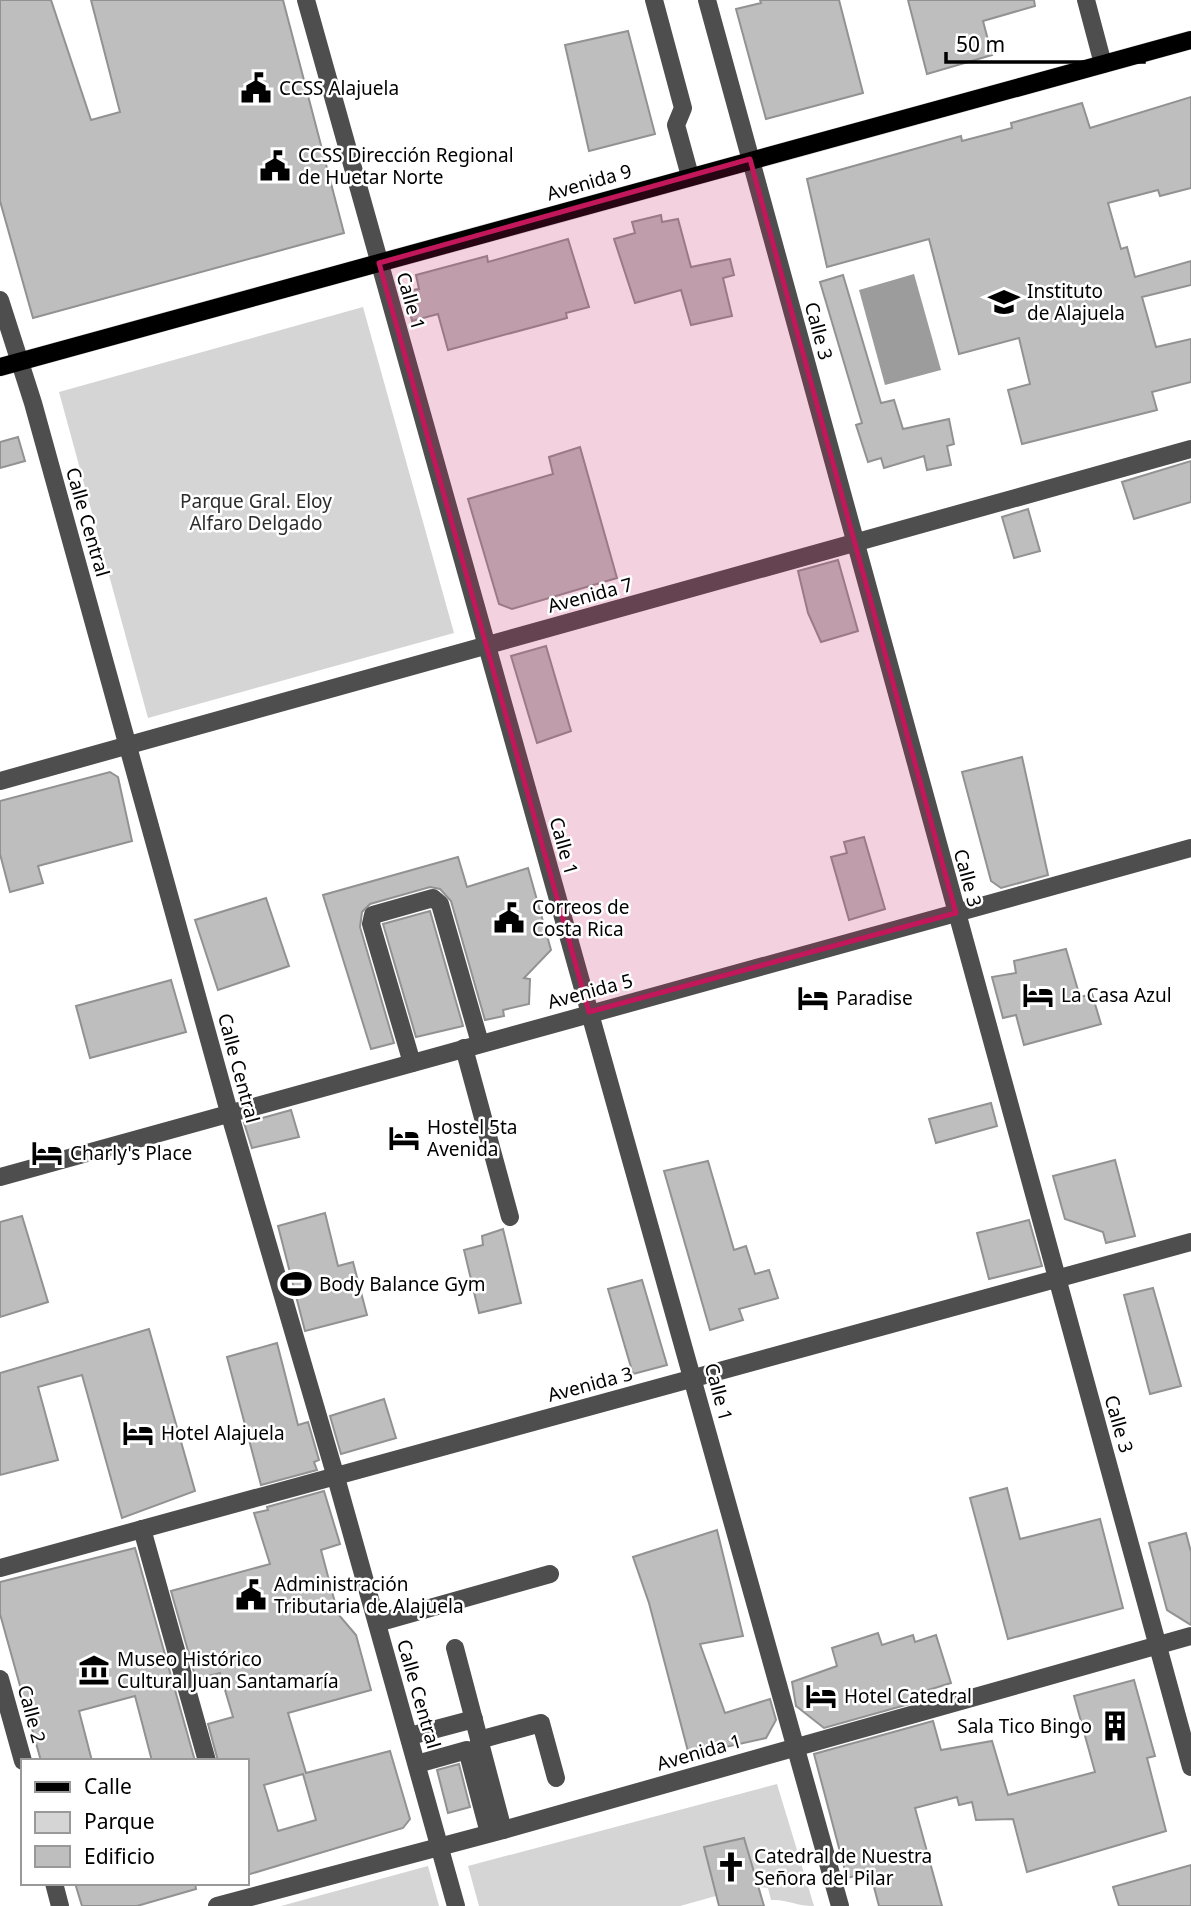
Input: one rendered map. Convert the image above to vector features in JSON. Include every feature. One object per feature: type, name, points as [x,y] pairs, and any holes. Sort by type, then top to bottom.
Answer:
[{"type":"main road","name":"Avenida 9","points":[[0,367],[1191,40]]},
{"type":"street","name":"Calle 1","points":[[306,0],[840,1906]]},
{"type":"street","points":[[654,0],[683,108],[676,125],[690,176]]},
{"type":"street","name":"Calle 3","points":[[706,0],[1191,1767]]},
{"type":"street","points":[[1086,0],[1103,64]]},
{"type":"street","name":"Calle Central","points":[[0,300],[128,745],[229,1112],[410,1736],[456,1906]]},
{"type":"street","name":"Avenida 7","points":[[0,781],[1191,449]]},
{"type":"street","name":"Avenida 5","points":[[0,1177],[589,1012],[1191,848]]},
{"type":"street","points":[[412,1063],[370,918],[433,898],[440,904],[474,1020],[472,1046],[510,1217]]},
{"type":"street","name":"Avenida 3","points":[[0,1568],[335,1474],[1191,1242]]},
{"type":"street","points":[[142,1529],[206,1759]]},
{"type":"street","points":[[377,1623],[550,1574]]},
{"type":"street","name":"Avenida 1","points":[[217,1906],[244,1891],[496,1832],[1191,1636]]},
{"type":"street","points":[[454,1648],[479,1740],[496,1832]]},
{"type":"street","name":"Calle 2","points":[[0,1679],[22,1759]]},
{"type":"street","points":[[410,1736],[474,1719]]},
{"type":"street","points":[[479,1740],[541,1723],[556,1778]]},
{"type":"street","points":[[417,1764],[467,1750],[496,1832]]},
{"type":"street","points":[[55,1885],[60,1906]]},
{"type":"highlighted area","points":[[750,159],[956,913],[589,1012],[379,263]]},
{"type":"green space","name":"Parque Gral. Eloy Alfaro Delgado","points":[[363,307],[454,633],[148,718],[59,392]]},
{"type":"green space","points":[[777,1784],[814,1906],[771,1900],[768,1888],[759,1887],[744,1838],[704,1847],[716,1896],[680,1906],[479,1906],[468,1866]]},
{"type":"green space","points":[[428,1866],[439,1906],[281,1906]]},
{"type":"shaded area","points":[[914,274],[941,370],[885,385],[859,290]]},
{"type":"building","points":[[0,0],[51,0],[91,120],[120,112],[91,0],[283,0],[344,233],[33,318],[0,201]]},
{"type":"building","points":[[760,0],[839,0],[863,93],[766,119],[736,9],[761,3]]},
{"type":"building","points":[[908,0],[1034,0],[1035,6],[983,21],[992,55],[927,74]]},
{"type":"building","points":[[628,31],[655,134],[589,151],[565,45]]},
{"type":"building","points":[[1191,97],[1191,188],[1160,196],[1158,190],[1108,203],[1121,249],[1127,247],[1135,277],[1191,261],[1191,285],[1142,297],[1156,347],[1191,339],[1191,382],[1152,392],[1157,410],[1022,444],[1008,390],[1030,384],[1019,338],[959,354],[929,239],[827,267],[807,179],[961,136],[962,141],[1012,128],[1011,123],[1082,103],[1090,128]]},
{"type":"building","points":[[661,215],[662,222],[678,219],[691,267],[730,259],[734,275],[723,278],[732,316],[691,325],[681,290],[635,303],[614,239],[635,233],[632,222]]},
{"type":"building","points":[[568,239],[589,307],[566,313],[567,318],[448,350],[438,314],[412,321],[405,291],[419,289],[416,275],[487,256],[488,262]]},
{"type":"building","points":[[843,275],[881,403],[894,400],[903,429],[949,419],[954,444],[947,446],[951,465],[927,470],[924,456],[884,468],[881,458],[868,462],[856,425],[862,423],[820,282]]},
{"type":"building","points":[[18,437],[25,461],[0,468],[0,442]]},
{"type":"building","points":[[580,447],[617,578],[512,609],[499,604],[468,499],[553,474],[549,457]]},
{"type":"building","points":[[1191,461],[1191,502],[1134,519],[1122,482]]},
{"type":"building","points":[[1028,509],[1040,551],[1014,558],[1002,517]]},
{"type":"building","points":[[838,560],[858,631],[821,642],[808,613],[798,571]]},
{"type":"building","points":[[546,646],[571,731],[537,743],[511,656]]},
{"type":"building","points":[[1022,757],[1048,875],[1001,888],[991,881],[962,772]]},
{"type":"building","points":[[110,772],[118,777],[132,841],[38,866],[43,883],[10,892],[0,854],[0,801]]},
{"type":"building","points":[[864,837],[885,909],[849,920],[831,857],[847,853],[844,842]]},
{"type":"building","points":[[458,857],[467,887],[528,868],[551,950],[524,978],[530,979],[529,1004],[503,1010],[504,1016],[485,1020],[451,901],[440,889],[430,887],[370,904],[362,912],[360,927],[394,1043],[371,1049],[323,895]]},
{"type":"building","points":[[266,898],[289,966],[218,990],[195,920]]},
{"type":"building","points":[[430,911],[463,1026],[416,1037],[383,924]]},
{"type":"building","name":"La Casa Azul","points":[[1066,949],[1080,997],[1092,994],[1101,1024],[1024,1045],[1016,1015],[1003,1018],[992,977],[1016,973],[1014,961]]},
{"type":"building","points":[[171,980],[186,1032],[90,1058],[76,1006]]},
{"type":"building","points":[[991,1103],[997,1126],[936,1143],[929,1119]]},
{"type":"building","points":[[291,1110],[299,1137],[252,1148],[244,1123]]},
{"type":"building","points":[[1115,1160],[1135,1236],[1106,1243],[1103,1232],[1065,1219],[1053,1176]]},
{"type":"building","points":[[708,1161],[734,1250],[746,1246],[755,1274],[769,1270],[778,1298],[739,1309],[743,1320],[710,1330],[664,1171]]},
{"type":"building","points":[[325,1213],[338,1266],[353,1262],[367,1315],[305,1331],[278,1226]]},
{"type":"building","points":[[22,1216],[48,1302],[0,1317],[0,1222]]},
{"type":"building","points":[[1029,1220],[1042,1266],[989,1279],[977,1233]]},
{"type":"building","points":[[503,1229],[521,1303],[479,1313],[464,1250],[483,1245],[482,1236]]},
{"type":"building","points":[[642,1280],[667,1365],[633,1374],[608,1289]]},
{"type":"building","points":[[1153,1288],[1181,1386],[1150,1394],[1124,1295]]},
{"type":"building","name":"Hotel Alajuela","points":[[149,1329],[195,1491],[122,1518],[82,1375],[38,1387],[58,1460],[0,1475],[0,1373]]},
{"type":"building","points":[[277,1343],[298,1425],[308,1422],[319,1460],[314,1462],[317,1470],[261,1485],[227,1357]]},
{"type":"building","points":[[384,1399],[396,1438],[341,1454],[330,1416]]},
{"type":"building","points":[[1007,1488],[1020,1539],[1100,1519],[1123,1608],[1008,1639],[970,1498]]},
{"type":"building","points":[[324,1491],[340,1544],[321,1550],[338,1614],[356,1635],[371,1690],[288,1713],[306,1773],[390,1751],[410,1819],[403,1828],[248,1875],[248,1759],[217,1759],[208,1724],[233,1717],[220,1673],[196,1679],[171,1591],[270,1564],[254,1513],[268,1510],[267,1507]],"holes":[[[303,1774],[316,1820],[278,1831],[264,1785]]]},
{"type":"building","points":[[717,1530],[743,1636],[700,1644],[725,1713],[770,1699],[776,1720],[766,1738],[689,1755],[649,1603],[633,1557]]},
{"type":"building","points":[[1186,1533],[1191,1552],[1191,1625],[1167,1610],[1149,1543]]},
{"type":"building","name":"Museo Histórico Cultural Juan Santamaría","points":[[135,1548],[194,1759],[151,1759],[135,1696],[79,1711],[91,1759],[40,1759],[0,1614],[0,1582]]},
{"type":"building","points":[[878,1633],[882,1645],[913,1635],[915,1642],[936,1635],[951,1683],[925,1691],[927,1699],[824,1728],[796,1706],[792,1682],[837,1666],[832,1648]]},
{"type":"building","points":[[1134,1680],[1155,1756],[1147,1758],[1166,1831],[1027,1872],[1013,1819],[976,1820],[972,1802],[959,1805],[957,1797],[915,1808],[942,1906],[879,1906],[870,1872],[847,1878],[814,1754],[933,1721],[941,1750],[992,1741],[1008,1795],[1095,1772],[1074,1696]]},
{"type":"building","points":[[459,1764],[470,1807],[448,1813],[437,1770]]},
{"type":"building","name":"Catedral de Nuestra Señora del Pilar","points":[[744,1838],[764,1906],[719,1906],[704,1847]]},
{"type":"building","points":[[1191,1865],[1191,1906],[1119,1906],[1113,1887]]},
{"type":"building","points":[[76,1885],[195,1885],[196,1889],[137,1906],[82,1906]]},
{"type":"place","name":"CCSS Alajuela","points":[[256,88]]},
{"type":"place","name":"CCSS Dirección Regional de Huetar Norte","points":[[275,166]]},
{"type":"place","name":"Instituto de Alajuela","points":[[1004,302]]},
{"type":"place","name":"Correos de Costa Rica","points":[[509,918]]},
{"type":"place","name":"La Casa Azul","points":[[1038,995]]},
{"type":"place","name":"Paradise","points":[[813,998]]},
{"type":"place","name":"Hostel 5ta Avenida","points":[[404,1138]]},
{"type":"place","name":"Charly's Place","points":[[47,1153]]},
{"type":"place","name":"Body Balance Gym","points":[[296,1284]]},
{"type":"place","name":"Hotel Alajuela","points":[[138,1433]]},
{"type":"place","name":"Administración Tributaria de Alajuela","points":[[251,1595]]},
{"type":"place","name":"Museo Histórico Cultural Juan Santamaría","points":[[94,1670]]},
{"type":"place","name":"Hotel Catedral","points":[[821,1696]]},
{"type":"place","name":"Sala Tico Bingo","points":[[1115,1726]]},
{"type":"place","name":"Catedral de Nuestra Señora del Pilar","points":[[731,1867]]}]
